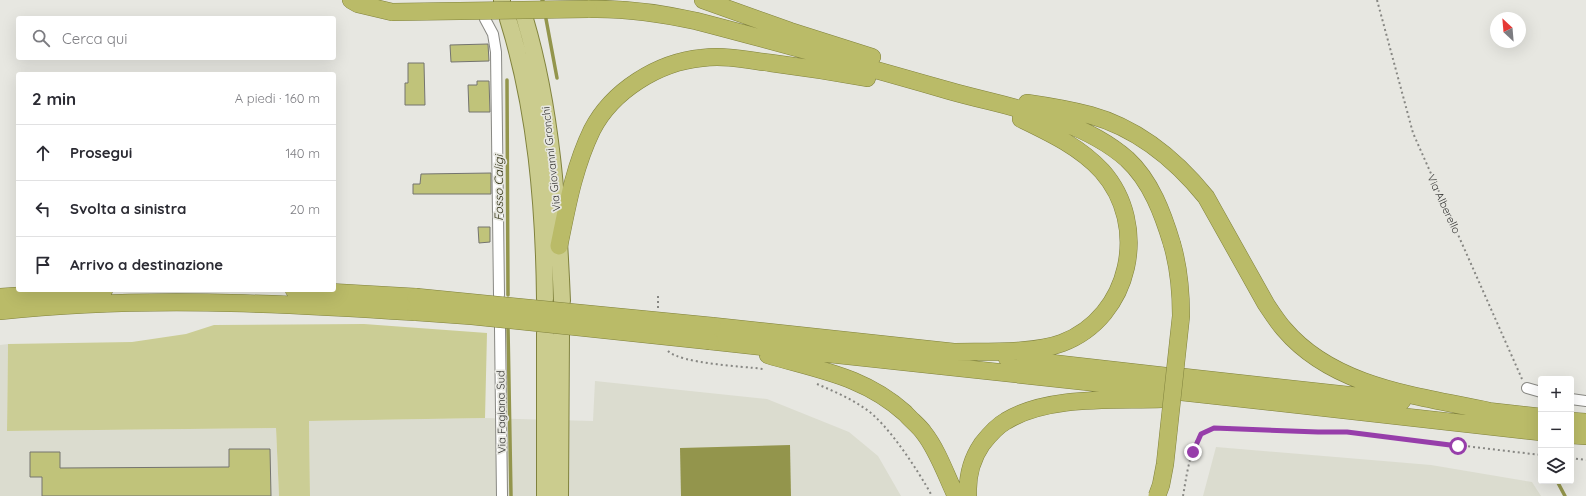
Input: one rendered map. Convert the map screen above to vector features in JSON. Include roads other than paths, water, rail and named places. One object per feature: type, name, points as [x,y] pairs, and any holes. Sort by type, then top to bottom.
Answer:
[{"type":"highway","points":[[351,0],[358,4],[392,12],[588,9],[633,10],[681,18],[1017,109],[1068,124],[1106,143],[1127,160],[1145,181],[1165,221],[1178,265],[1181,292],[1181,316],[1165,464],[1161,485],[1157,496]]},
{"type":"highway","points":[[703,0],[790,31],[872,57],[920,82]]},
{"type":"highway","points":[[559,246],[573,182],[587,143],[597,122],[613,102],[626,90],[642,78],[659,70],[676,63],[692,59],[711,57],[820,69],[867,78],[920,82]]},
{"type":"highway","points":[[951,352],[1014,350],[1047,347],[1062,343],[1078,336],[1092,326],[1114,301],[1124,275],[1129,244],[1125,214],[1119,200],[1103,172],[1089,158],[1075,147],[1059,138],[975,98]]},
{"type":"highway","points":[[975,98],[1013,100],[1061,108],[1098,118],[1137,135],[1173,162],[1196,185],[1214,211],[1275,318],[1291,337],[1312,354],[1336,369],[1373,385],[1489,411]]},
{"type":"highway","points":[[0,297],[74,292]]},
{"type":"highway","points":[[310,292],[416,305],[711,334],[951,352],[1164,388]]},
{"type":"highway","points":[[0,311],[100,304],[219,302],[326,306],[416,305]]},
{"type":"highway","points":[[711,334],[732,343],[841,375],[867,386],[886,398],[902,411],[924,433],[935,451],[956,496]]},
{"type":"highway","points":[[732,343],[1164,388]]},
{"type":"highway","points":[[968,496],[969,471],[977,452],[996,429],[1005,421],[1017,415],[1047,406],[1112,400],[1164,388]]},
{"type":"highway","points":[[1538,417],[1489,411],[1182,389],[1215,395],[1538,432]]},
{"type":"highway","points":[[1574,421],[1586,422]]},
{"type":"highway","points":[[1574,435],[1586,436]]},
{"type":"main road","name":"Via Giovanni Gronchi","points":[[508,19],[518,50],[536,156],[541,202],[545,299]]},
{"type":"main road","name":"Via Giovanni Gronchi","points":[[525,19],[542,87],[552,158],[562,300]]},
{"type":"main road","points":[[545,333],[545,496]]},
{"type":"main road","points":[[560,496],[561,335]]},
{"type":"street","points":[[485,19],[493,34],[496,52],[499,295]]},
{"type":"street","name":"Via Fagiana Sud","points":[[500,328],[502,496]]},
{"type":"street","points":[[1527,388],[1538,391]]},
{"type":"street","points":[[1574,399],[1586,401]]},
{"type":"waterway","name":"Fosso Caligi","points":[[546,19],[557,78]]},
{"type":"waterway","name":"Fosso Caligi","points":[[507,80],[508,295]]},
{"type":"waterway","name":"Fosso Caligi","points":[[508,328],[511,496]]},
{"type":"waterway","points":[[1559,484],[1565,496]]}]
